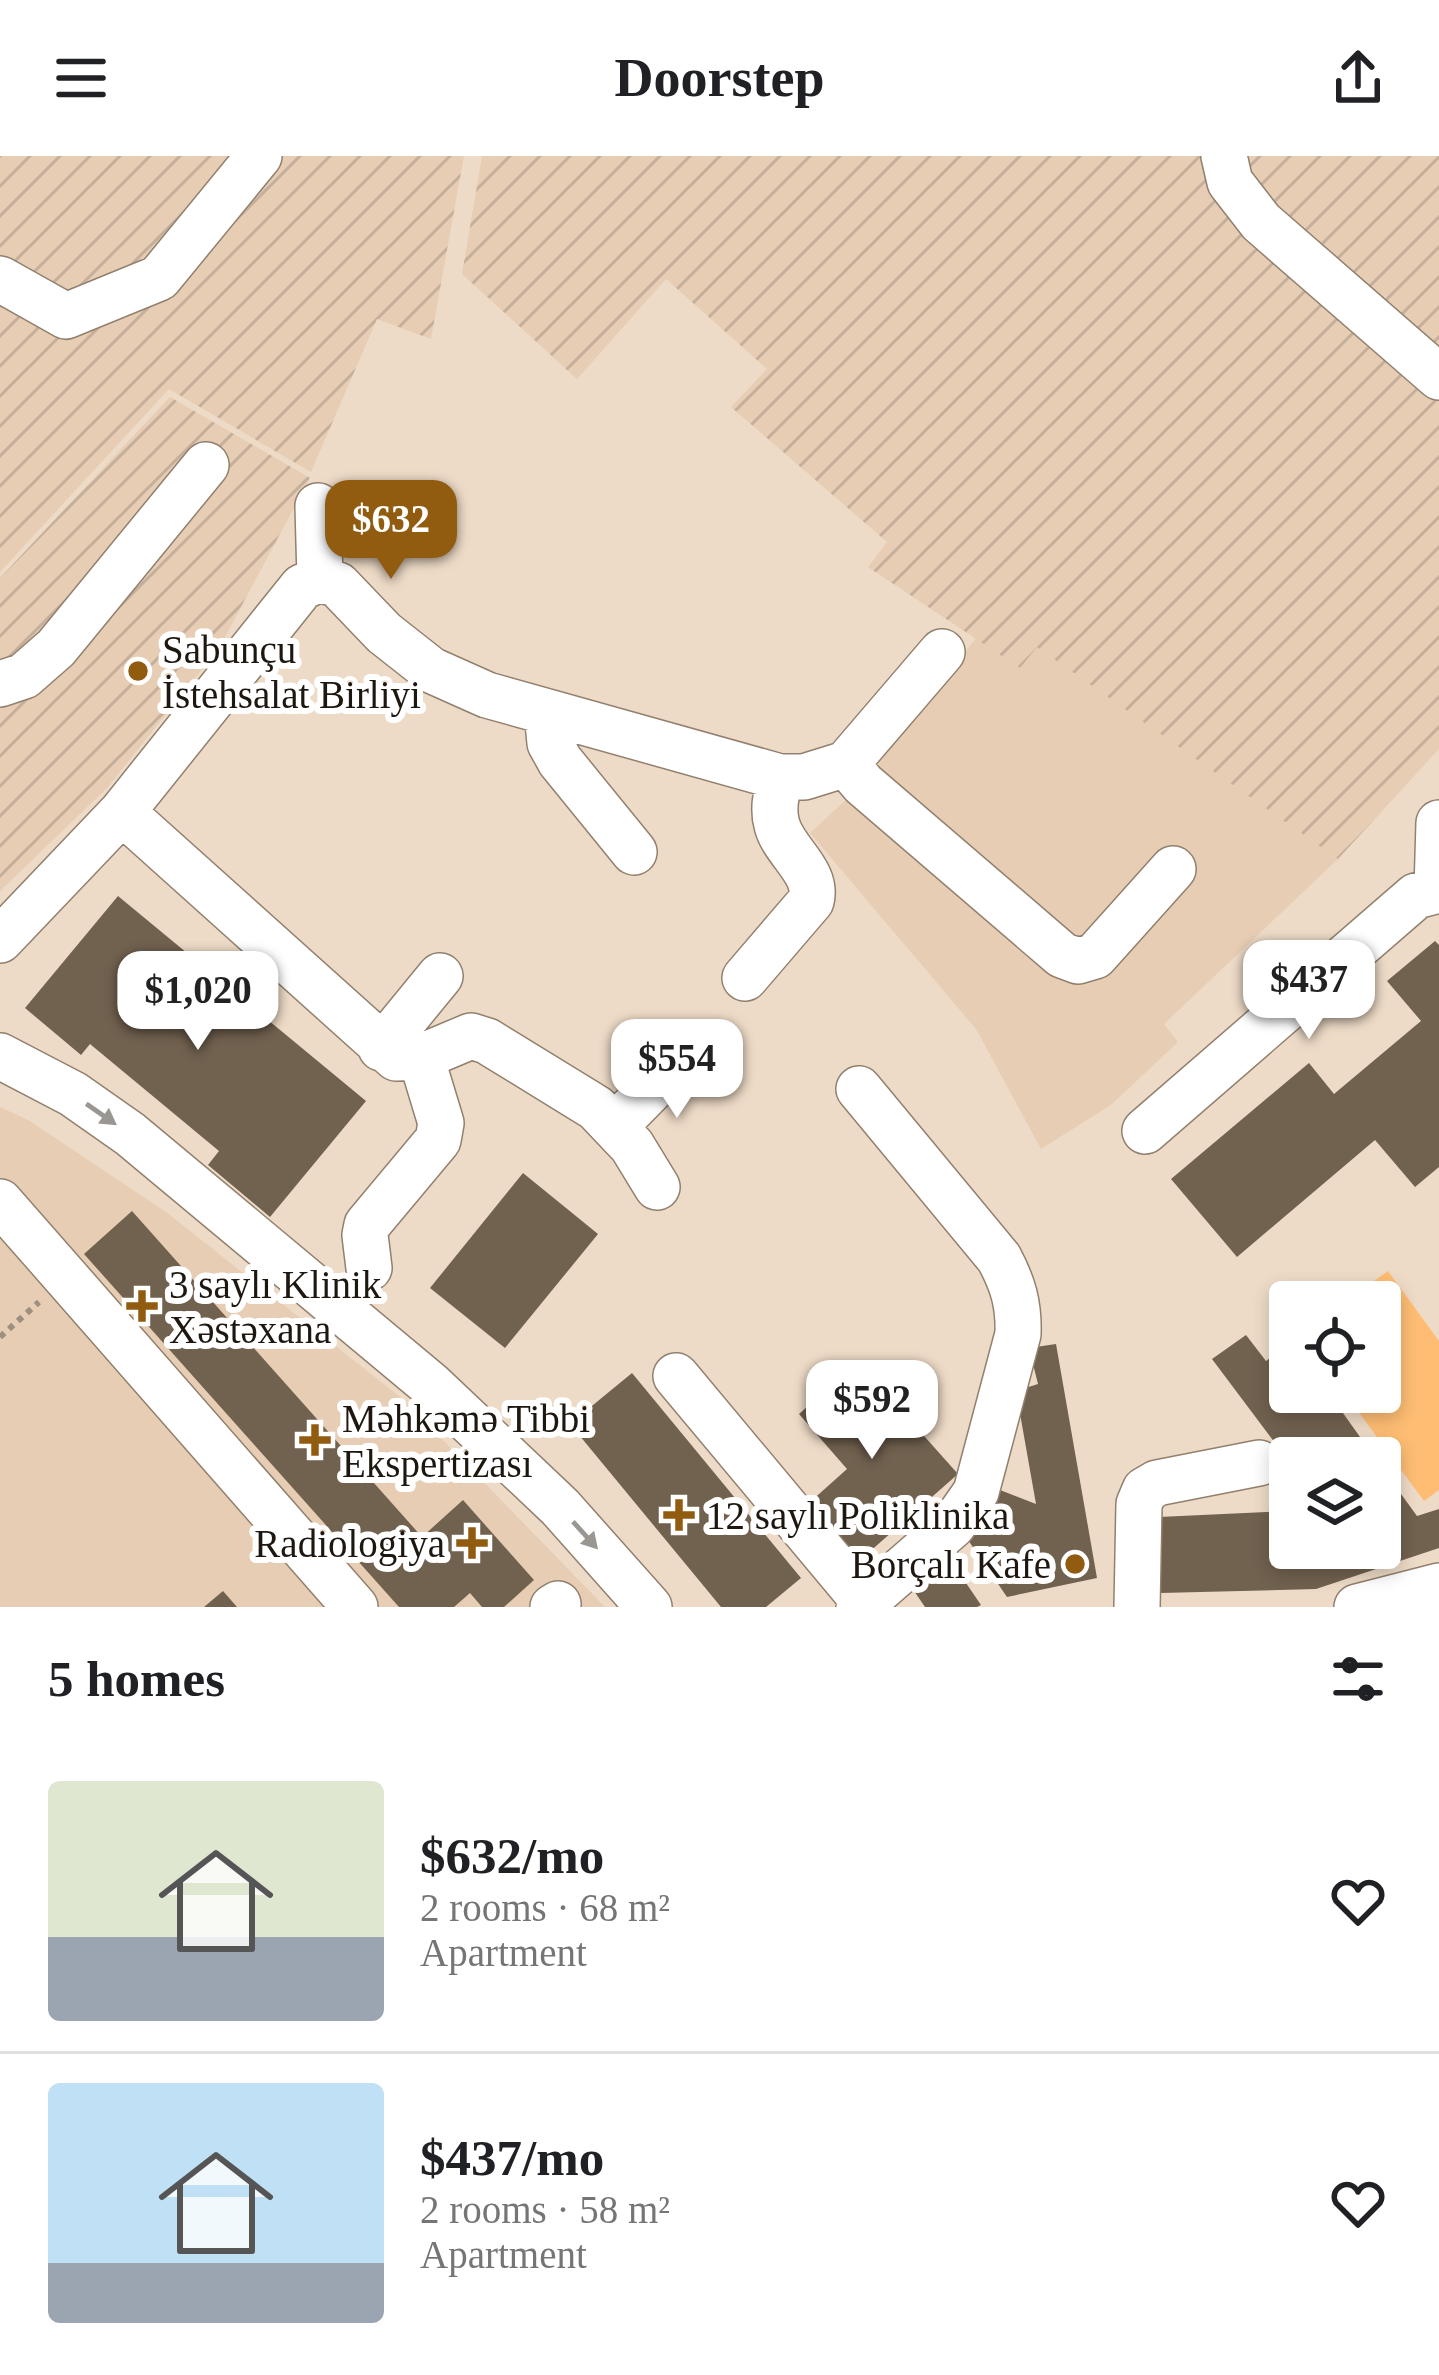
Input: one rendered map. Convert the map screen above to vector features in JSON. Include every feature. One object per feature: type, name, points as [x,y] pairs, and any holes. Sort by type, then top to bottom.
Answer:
[{"type":"street","points":[[0,279],[66,316],[159,278],[259,156]]},
{"type":"street","points":[[1224,156],[1230,182],[1261,222],[1439,377]]},
{"type":"street","points":[[0,684],[23,676],[56,648],[206,465]]},
{"type":"street","points":[[318,506],[320,579]]},
{"type":"street","points":[[0,940],[122,812],[302,587],[320,579],[338,585],[384,633],[431,670],[487,695],[780,777],[817,775],[846,764],[942,652]]},
{"type":"street","points":[[547,712],[550,742],[560,761],[634,852]]},
{"type":"street","points":[[846,764],[863,784],[1062,955],[1078,961],[1095,956],[1173,869]]},
{"type":"street","points":[[745,978],[812,901],[814,892],[812,880],[782,840],[776,821],[780,777]]},
{"type":"street","points":[[122,812],[318,986],[401,1052],[441,1123],[438,1140],[367,1225],[369,1268]]},
{"type":"street","points":[[1144,1131],[1416,896],[1438,890],[1439,823]]},
{"type":"street","points":[[401,1052],[440,976]]},
{"type":"street","points":[[401,1052],[471,1036],[487,1041],[596,1108],[615,1126],[657,1186]]},
{"type":"street","points":[[0,1056],[73,1094],[130,1134],[431,1385],[560,1507],[649,1607]]},
{"type":"street","points":[[615,1126],[681,1059]]},
{"type":"street","points":[[676,1376],[861,1604],[953,1525],[976,1492],[1018,1334],[1013,1284],[999,1258],[859,1089]]},
{"type":"street","points":[[0,1202],[355,1607]]},
{"type":"street","points":[[1137,1607],[1139,1504],[1145,1490],[1157,1483],[1259,1462]]},
{"type":"street","points":[[1357,1607],[1439,1586]]},
{"type":"path","points":[[0,1337],[68,1275]]},
{"type":"shaded area","points":[[0,156],[464,156],[431,339],[377,319],[311,472],[169,389],[0,572]]},
{"type":"shaded area","points":[[482,156],[1439,156],[1439,749],[1338,859],[1037,647],[1020,668],[868,567],[887,542],[731,407],[767,369],[666,279],[577,379],[462,274]]},
{"type":"shaded area","points":[[170,397],[310,478],[219,648],[107,788],[0,891],[0,578]]},
{"type":"shaded area","points":[[976,638],[1020,668],[1037,646],[1338,859],[1164,1024],[1178,1042],[1111,1105],[1041,1149],[976,1029],[810,833],[863,784]]},
{"type":"shaded area","name":"3 saylı Klinik Xəstəxana","points":[[0,1107],[30,1121],[166,1212],[404,1400],[605,1607],[0,1607]]},
{"type":"shaded area","points":[[1388,1271],[1395,1281],[1374,1281]]},
{"type":"shaded area","points":[[1401,1289],[1439,1341],[1439,1490],[1424,1501],[1401,1470],[1401,1437],[1377,1437],[1359,1413],[1401,1413]]},
{"type":"building","points":[[118,896],[366,1101],[270,1217],[208,1165],[219,1151],[90,1044],[81,1055],[25,1008]]},
{"type":"building","points":[[1435,941],[1439,945],[1439,1167],[1415,1187],[1375,1140],[1237,1257],[1171,1179],[1309,1063],[1334,1094],[1421,1021],[1387,981]]},
{"type":"building","points":[[523,1173],[598,1234],[505,1348],[430,1288]]},
{"type":"building","points":[[132,1211],[422,1537],[463,1500],[534,1580],[504,1607],[482,1607],[470,1593],[454,1607],[399,1607],[84,1254]]},
{"type":"building","points":[[1246,1335],[1266,1361],[1269,1359],[1269,1413],[1343,1413],[1360,1437],[1270,1437],[1212,1359]]},
{"type":"building","points":[[1056,1344],[1097,1578],[1007,1597],[966,1537],[1000,1490],[1036,1504],[1016,1391],[1038,1384],[1029,1348]]},
{"type":"building","points":[[858,1362],[958,1474],[859,1561],[809,1503],[847,1469],[799,1414]]},
{"type":"building","points":[[632,1373],[801,1578],[766,1607],[721,1607],[570,1424]]},
{"type":"building","points":[[1401,1494],[1417,1516],[1439,1509],[1439,1548],[1401,1561]]},
{"type":"building","points":[[1269,1512],[1269,1569],[1376,1569],[1316,1589],[1160,1593],[1159,1517]]},
{"type":"building","points":[[949,1558],[981,1605],[925,1607],[910,1585]]},
{"type":"building","points":[[223,1591],[237,1607],[204,1607]]},
{"type":"place","name":"Sabunçu İstehsalat Birliyi","points":[[138,671]]},
{"type":"place","name":"3 saylı Klinik Xəstəxana","points":[[142,1306]]},
{"type":"place","name":"Məhkəmə Tibbi Ekspertizası","points":[[315,1440]]},
{"type":"place","name":"12 saylı Poliklinika","points":[[679,1515]]},
{"type":"place","name":"Radiologiya","points":[[472,1543]]},
{"type":"place","name":"Borçalı Kafe","points":[[1075,1564]]}]
